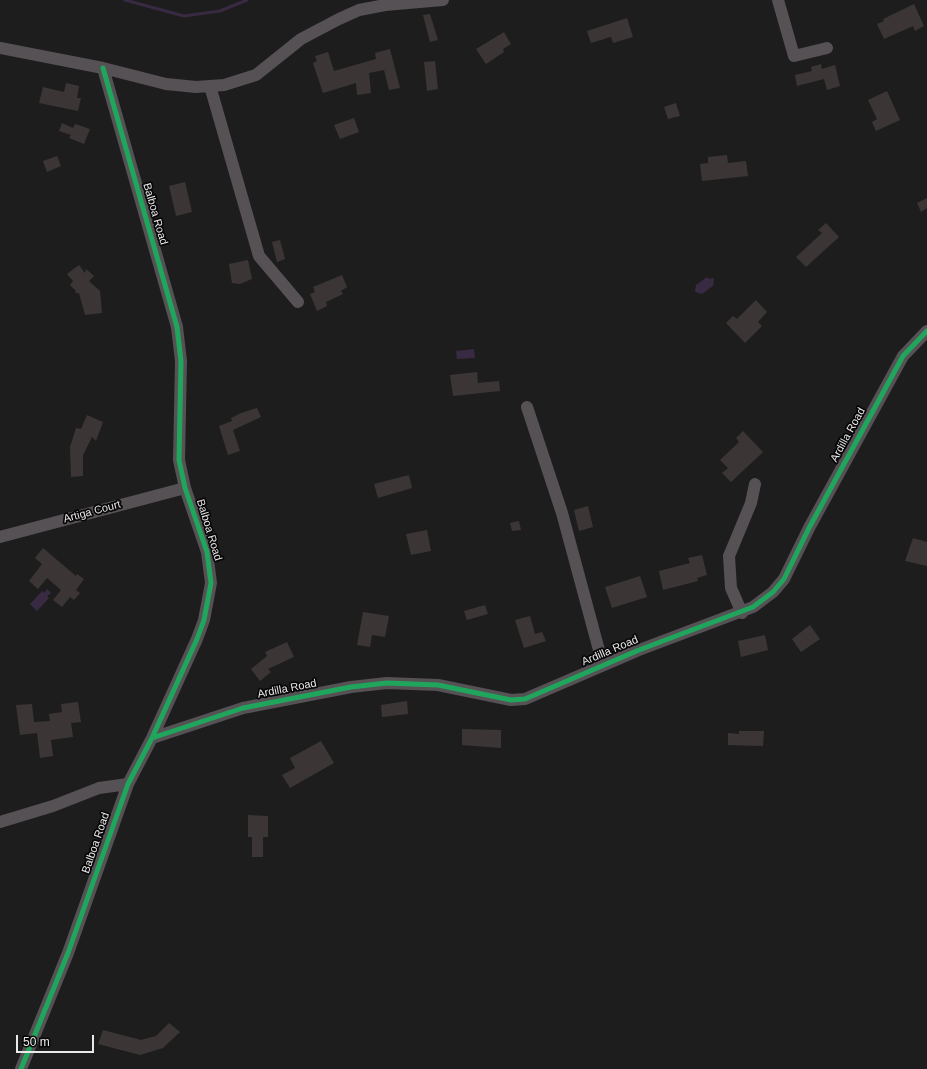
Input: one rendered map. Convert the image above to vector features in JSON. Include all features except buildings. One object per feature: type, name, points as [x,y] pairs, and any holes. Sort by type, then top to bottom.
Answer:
[{"type":"street","points":[[0,48],[103,68],[166,84],[210,86],[224,85],[256,75],[302,39],[339,18],[359,10],[384,5],[443,0]]},
{"type":"street","points":[[778,0],[794,56],[828,48]]},
{"type":"street","name":"Balboa Road","points":[[21,1069],[68,953],[128,784],[152,738],[197,639],[210,598],[210,566],[207,552],[185,488],[178,448],[181,361],[177,327],[103,68]]},
{"type":"street","points":[[210,86],[259,256],[298,302]]},
{"type":"street","name":"Ardilla Road","points":[[152,738],[243,708],[351,687],[387,683],[438,685],[511,700],[526,699],[603,665],[742,613],[760,603],[773,592],[784,579],[809,528],[903,356],[927,330]]},
{"type":"street","points":[[527,407],[562,513],[603,665]]},
{"type":"street","points":[[742,613],[730,588],[729,556],[751,503],[754,484]]},
{"type":"street","name":"Artiga Court","points":[[0,537],[185,488]]},
{"type":"street","points":[[0,822],[53,806],[99,788],[128,784]]},
{"type":"shaded area","points":[[707,277],[709,279],[714,278],[713,286],[702,294],[695,292],[696,285]]},
{"type":"shaded area","points":[[474,349],[475,358],[457,359],[456,351]]},
{"type":"shaded area","points":[[47,589],[51,593],[47,596],[49,598],[37,611],[30,604],[42,591],[44,593]]},
{"type":"waterway","points":[[125,0],[184,16],[220,11],[247,0]]},
{"type":"cycle path","points":[[21,1069],[68,953],[128,784],[152,738],[197,639],[204,620],[211,583],[207,552],[185,488],[179,460],[181,361],[177,327],[103,68]]},
{"type":"cycle path","points":[[152,738],[243,708],[351,687],[387,683],[438,685],[511,700],[525,699],[639,650],[753,607],[773,592],[784,579],[809,528],[903,356],[927,331]]}]
